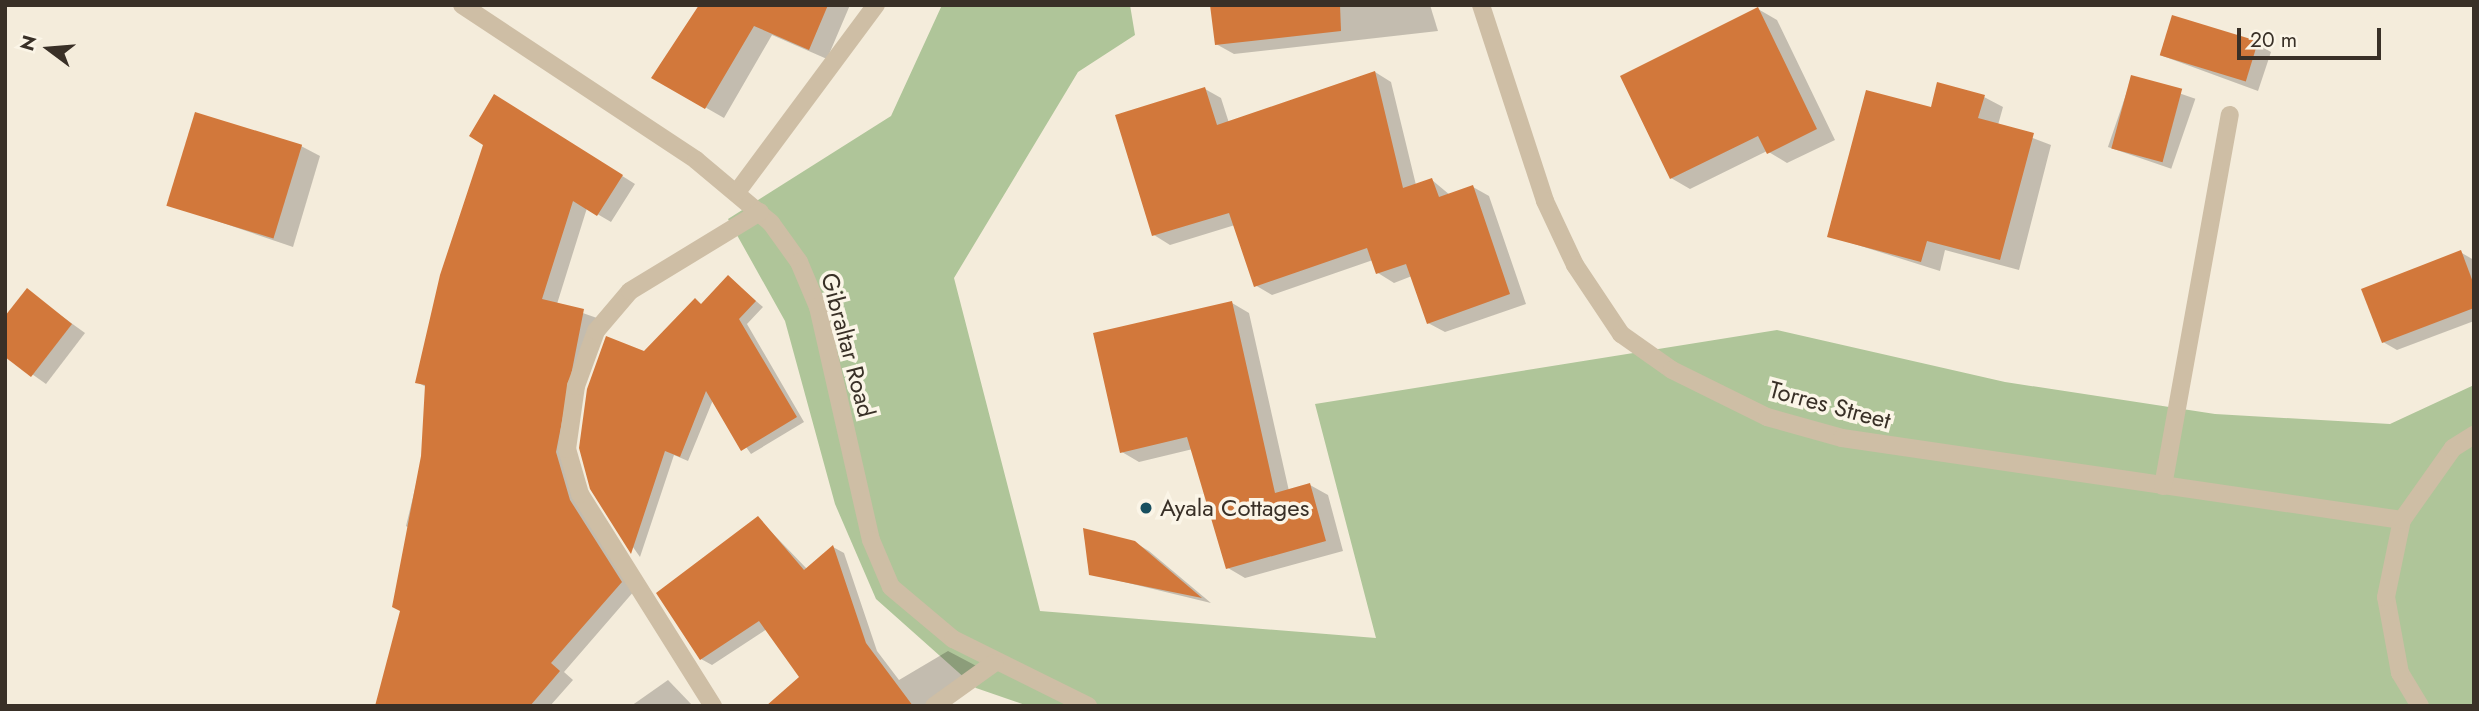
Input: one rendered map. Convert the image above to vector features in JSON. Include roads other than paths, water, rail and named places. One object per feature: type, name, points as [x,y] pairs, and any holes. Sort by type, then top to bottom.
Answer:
[{"type":"street","name":"Gibraltar Road","points":[[462,5],[737,192],[760,212],[799,262],[818,307],[879,566],[915,612],[994,663],[1088,706]]},
{"type":"street","points":[[737,192],[876,5]]},
{"type":"street","name":"Torres Street","points":[[1481,5],[1545,201],[1575,265],[1621,334],[1713,392],[1842,438],[2402,520]]},
{"type":"street","points":[[2163,486],[2230,115]]},
{"type":"street","points":[[713,706],[580,494],[567,449],[576,386],[596,331],[630,291],[760,212]]},
{"type":"street","points":[[2420,706],[2400,673],[2386,597],[2402,520],[2453,447],[2474,435]]},
{"type":"street","points":[[934,706],[994,663]]},
{"type":"place","name":"Ayala Cottages","points":[[1146,508]]}]
